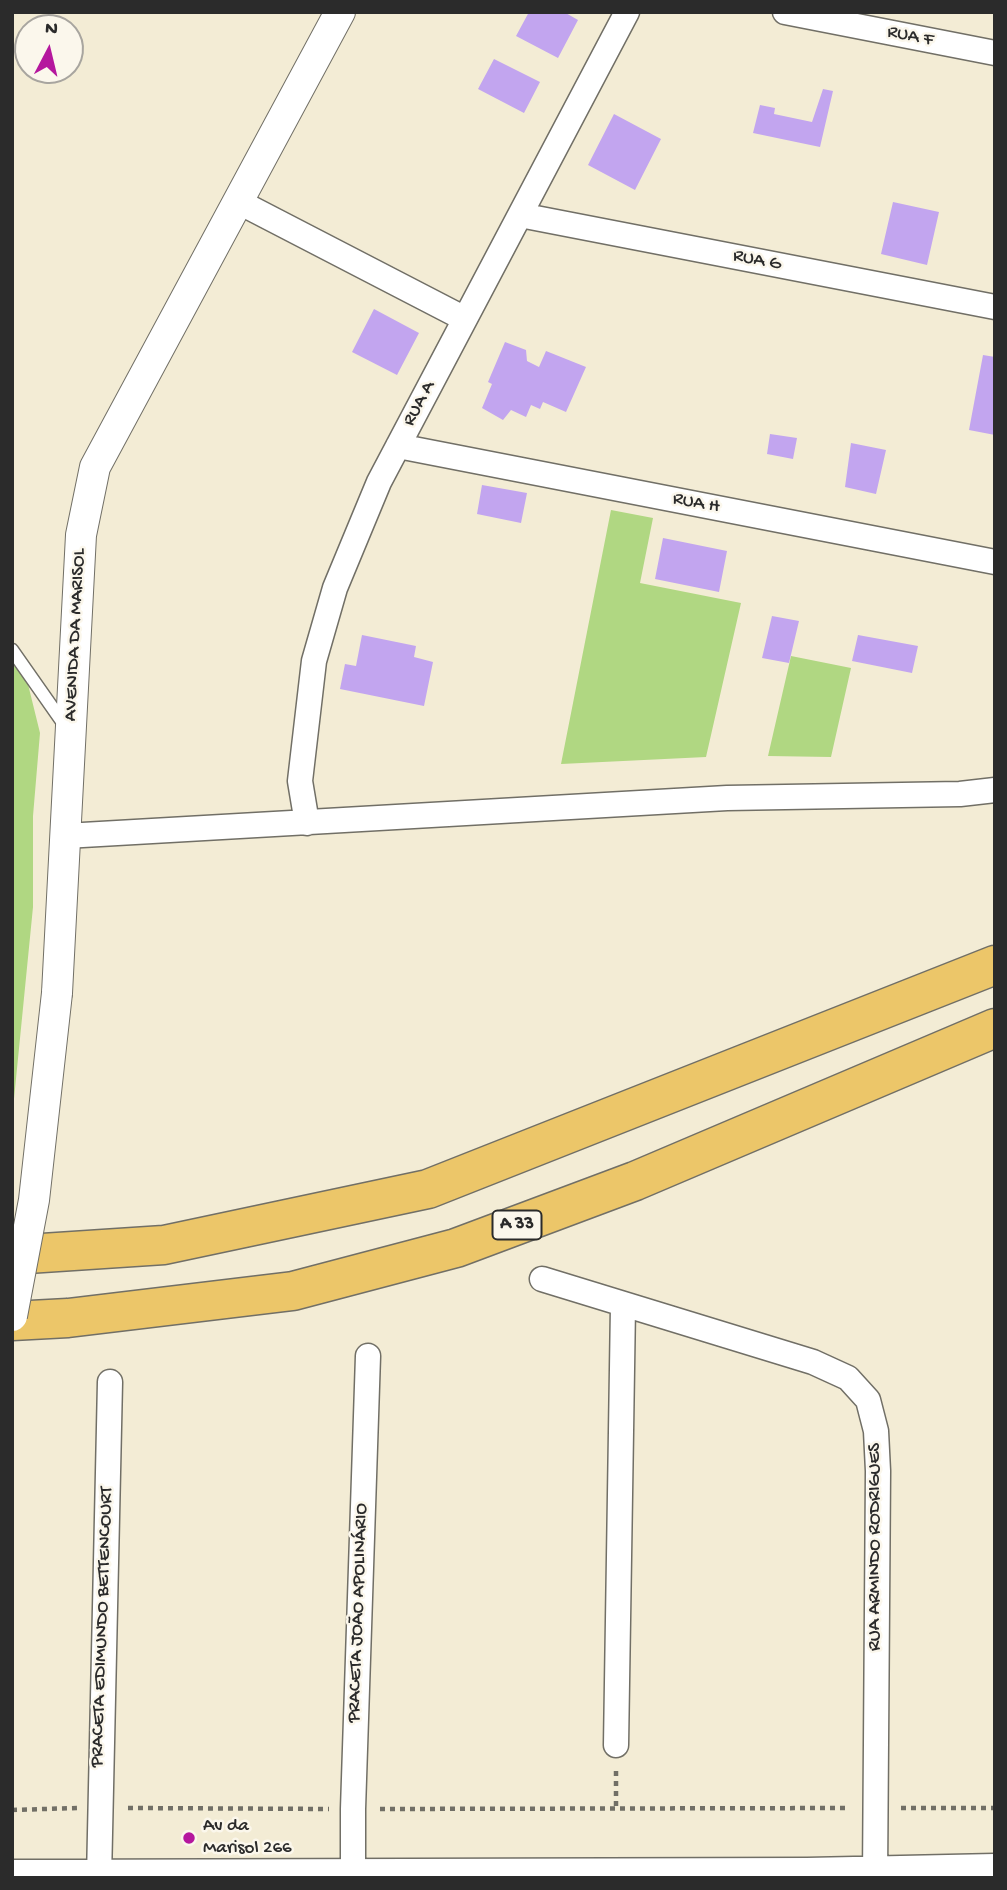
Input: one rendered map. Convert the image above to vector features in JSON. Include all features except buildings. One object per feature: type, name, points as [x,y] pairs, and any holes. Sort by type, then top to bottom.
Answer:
[{"type":"highway","points":[[12,1255],[164,1245],[428,1189],[995,965]]},
{"type":"highway","name":"A 33","points":[[12,1319],[68,1318],[293,1291],[456,1248],[635,1181],[995,1028]]},
{"type":"street","name":"AVENIDA DA MARISOL","points":[[12,1319],[34,1200],[57,993],[81,535],[96,467],[340,12]]},
{"type":"street","name":"RUA A","points":[[307,823],[300,781],[314,661],[335,588],[379,482],[627,12]]},
{"type":"street","name":"RUA F","points":[[785,12],[995,53]]},
{"type":"street","points":[[239,202],[466,319]]},
{"type":"street","name":"RUA G","points":[[520,215],[995,307]]},
{"type":"street","name":"RUA H","points":[[398,446],[995,562]]},
{"type":"street","points":[[65,835],[727,798],[960,794],[995,790]]},
{"type":"street","name":"RUA ARMINDO RODRIGUES","points":[[542,1279],[813,1362],[848,1378],[868,1400],[876,1431],[878,1471],[875,1873]]},
{"type":"street","points":[[615,1745],[623,1306]]},
{"type":"street","name":"PRACETA JOÃO APOLINÁRIO","points":[[353,1874],[368,1356]]},
{"type":"street","name":"PRACETA EDIMUNDO BETTENCOURT","points":[[99,1875],[110,1382]]},
{"type":"street","points":[[12,1872],[99,1875],[875,1873],[995,1867]]},
{"type":"lane","points":[[12,650],[71,733]]},
{"type":"path","points":[[615,1745],[616,1809]]},
{"type":"path","points":[[12,1810],[99,1807],[995,1808]]},
{"type":"green space","points":[[611,510],[653,518],[640,583],[741,603],[706,757],[561,764]]},
{"type":"green space","points":[[791,656],[851,668],[831,757],[768,756]]},
{"type":"green space","points":[[12,664],[26,676],[40,733],[33,816],[33,907],[12,1119]]},
{"type":"place","name":"Av da Marisol 266","points":[[189,1838]]}]
